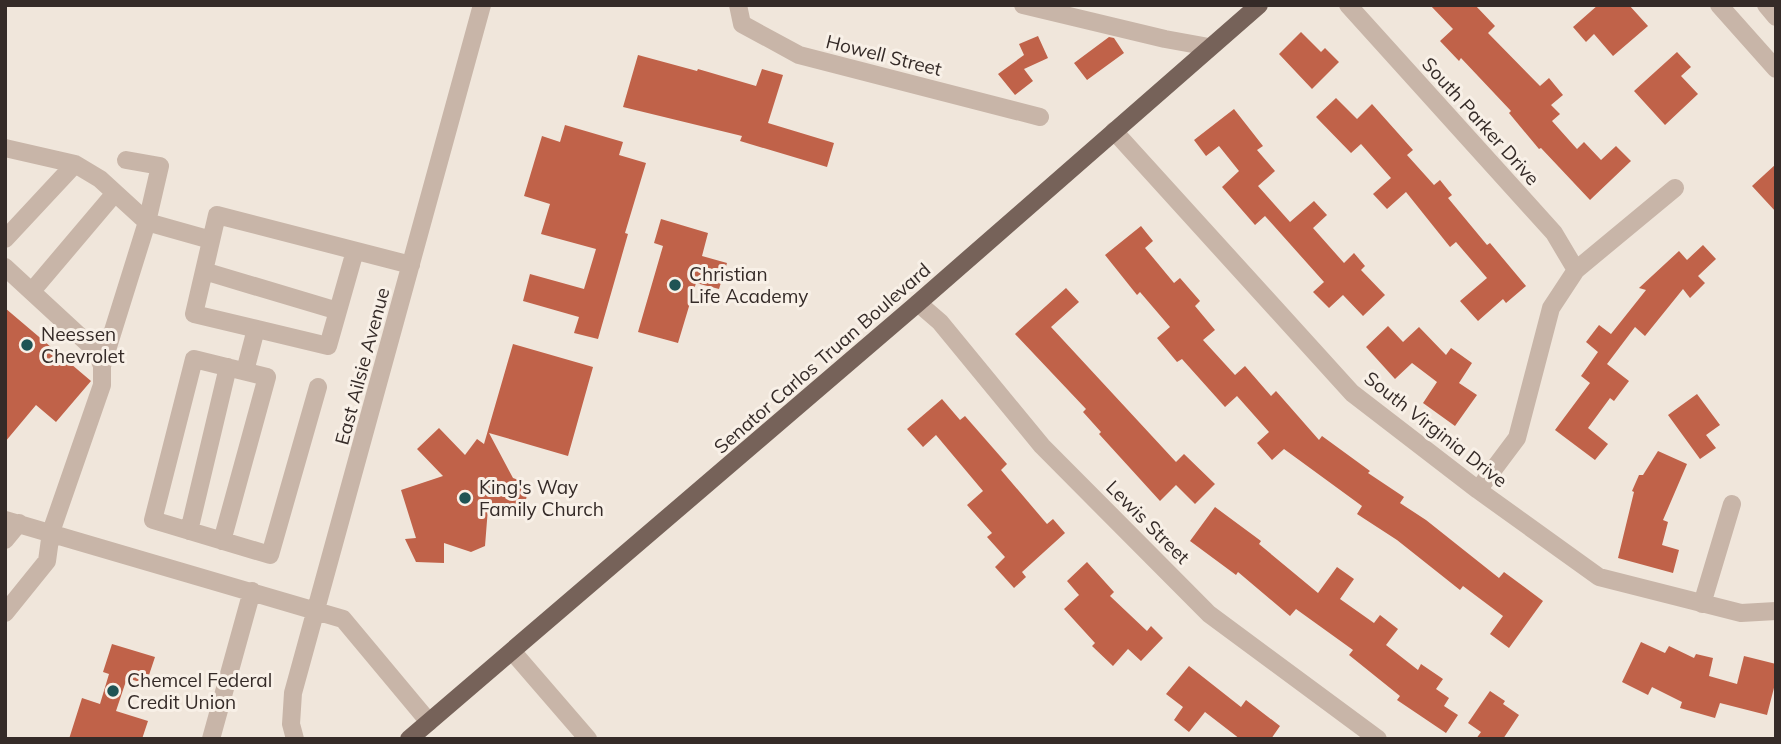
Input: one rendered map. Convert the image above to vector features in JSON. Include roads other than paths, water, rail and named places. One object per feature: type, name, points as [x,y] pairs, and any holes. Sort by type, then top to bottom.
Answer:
[{"type":"main road","name":"Senator Carlos Truan Boulevard","points":[[409,739],[918,303],[1259,5]]},
{"type":"street","name":"East Ailsie Avenue","points":[[295,739],[291,724],[293,693],[482,5]]},
{"type":"street","name":"Howell Street","points":[[738,5],[742,24],[799,55],[1040,117]]},
{"type":"street","points":[[1023,5],[1164,39],[1209,47]]},
{"type":"street","name":"South Parker Drive","points":[[1348,5],[1554,233],[1576,270]]},
{"type":"street","points":[[1719,5],[1776,69]]},
{"type":"street","points":[[1766,5],[1776,17]]},
{"type":"street","name":"South Virginia Drive","points":[[1114,131],[1352,393],[1599,577],[1741,613],[1776,611]]},
{"type":"street","points":[[5,148],[75,164],[100,179],[146,222],[211,240]]},
{"type":"street","points":[[5,613],[47,561],[51,532],[102,385],[102,366],[146,222],[160,166],[126,160]]},
{"type":"street","points":[[5,239],[75,164]]},
{"type":"street","points":[[1478,489],[1517,438],[1551,308],[1576,270],[1675,188]]},
{"type":"street","points":[[32,292],[115,193]]},
{"type":"street","points":[[355,251],[328,346],[194,314],[217,215],[411,265]]},
{"type":"street","points":[[5,267],[96,351],[102,366]]},
{"type":"street","points":[[204,271],[338,311]]},
{"type":"street","name":"Lewis Street","points":[[918,303],[940,322],[1042,446],[1209,614],[1378,739]]},
{"type":"street","points":[[188,531],[236,369],[256,329]]},
{"type":"street","points":[[222,541],[267,377],[194,359],[153,520],[188,531],[222,541],[270,555],[318,387]]},
{"type":"street","points":[[1702,604],[1732,504]]},
{"type":"street","points":[[5,540],[12,522],[344,619],[429,722]]},
{"type":"street","points":[[211,739],[252,591]]},
{"type":"street","points":[[512,651],[588,739]]},
{"type":"place","name":"Christian Life Academy","points":[[675,285]]},
{"type":"place","name":"Neessen Chevrolet","points":[[27,345]]},
{"type":"place","name":"King's Way Family Church","points":[[465,498]]},
{"type":"place","name":"Chemcel Federal Credit Union","points":[[113,691]]}]
